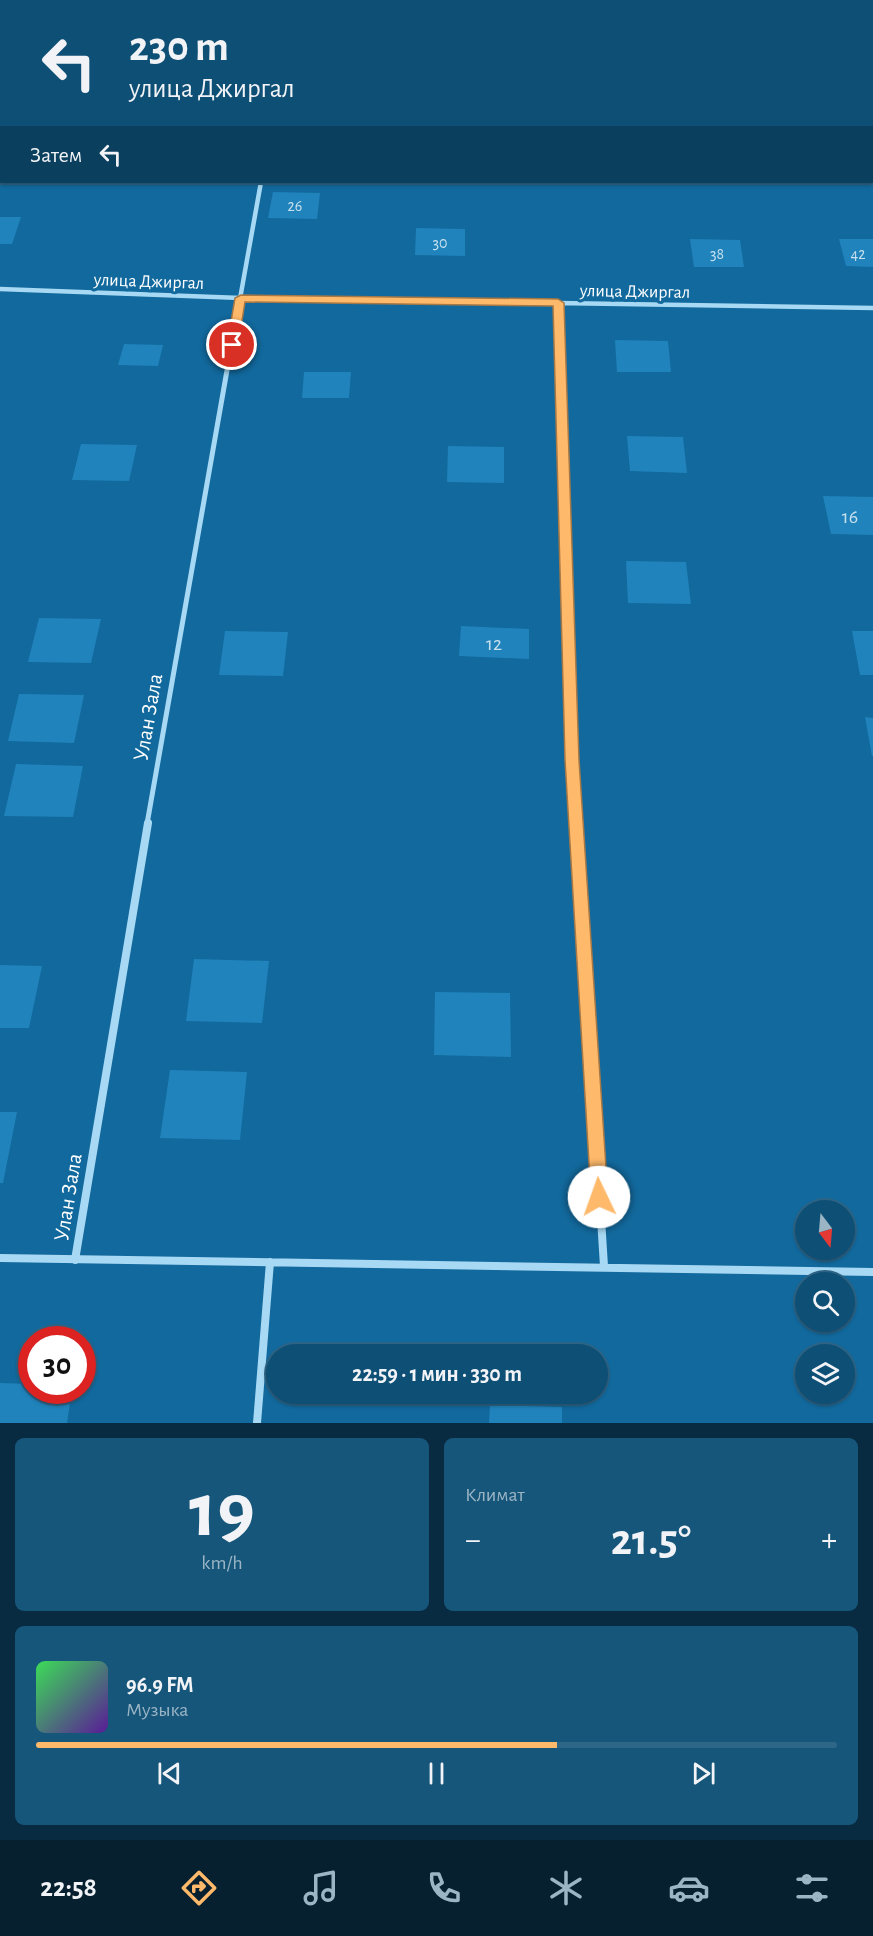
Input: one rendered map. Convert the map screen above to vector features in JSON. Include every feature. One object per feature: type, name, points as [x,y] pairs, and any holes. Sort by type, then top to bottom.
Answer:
[{"type":"street","name":"Улан Зала","points":[[75,1260],[169,695],[261,183]]},
{"type":"street","name":"улица Джиргал","points":[[0,289],[241,298],[873,308]]},
{"type":"street","points":[[558,303],[572,760],[604,1266]]},
{"type":"street","points":[[0,1258],[873,1272]]},
{"type":"street","points":[[257,1423],[270,1262]]},
{"type":"building","points":[[273,192],[320,193],[317,219],[268,218]]},
{"type":"building","points":[[0,217],[21,217],[12,244],[0,244]]},
{"type":"building","points":[[416,228],[465,229],[465,256],[415,255]]},
{"type":"building","points":[[690,239],[740,240],[744,267],[694,267]]},
{"type":"building","points":[[839,239],[873,239],[873,267],[846,266]]},
{"type":"building","points":[[615,340],[668,341],[671,372],[617,372]]},
{"type":"building","points":[[124,344],[163,345],[158,366],[118,365]]},
{"type":"building","points":[[304,372],[351,372],[349,398],[302,398]]},
{"type":"building","points":[[627,436],[683,437],[687,473],[630,471]]},
{"type":"building","points":[[81,444],[137,445],[129,481],[72,480]]},
{"type":"building","points":[[448,446],[504,447],[504,483],[447,482]]},
{"type":"building","points":[[823,496],[873,497],[873,535],[831,534]]},
{"type":"building","points":[[626,561],[686,562],[691,604],[628,603]]},
{"type":"building","points":[[39,618],[101,619],[91,663],[28,662]]},
{"type":"building","points":[[461,626],[529,629],[529,659],[459,656]]},
{"type":"building","points":[[225,631],[288,632],[283,676],[219,675]]},
{"type":"building","points":[[852,631],[873,631],[873,675],[860,675]]},
{"type":"building","points":[[19,694],[84,695],[74,743],[8,741]]},
{"type":"building","points":[[865,717],[873,718],[873,756],[872,756]]},
{"type":"building","points":[[16,764],[83,766],[73,817],[4,816]]},
{"type":"building","points":[[194,959],[269,961],[262,1023],[186,1021]]},
{"type":"building","points":[[0,965],[42,966],[29,1028],[0,1028]]},
{"type":"building","points":[[435,992],[510,993],[511,1057],[434,1055]]},
{"type":"building","points":[[170,1070],[247,1072],[240,1140],[160,1138]]},
{"type":"building","points":[[0,1112],[17,1112],[3,1183],[0,1183]]},
{"type":"building","points":[[0,1383],[18,1384],[18,1404],[70,1404],[67,1423],[0,1423]]},
{"type":"building","points":[[490,1405],[562,1407],[562,1423],[489,1423]]},
{"type":"route","points":[[232,345],[241,298],[558,303],[572,760],[599,1197]]}]
